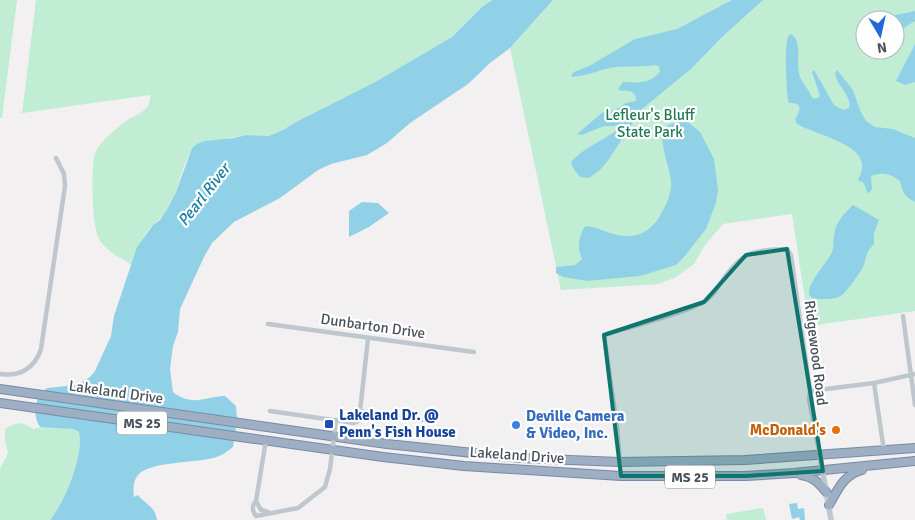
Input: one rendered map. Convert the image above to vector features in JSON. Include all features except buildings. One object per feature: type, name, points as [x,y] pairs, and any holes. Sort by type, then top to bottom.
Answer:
[{"type":"highway","name":"Lakeland Drive","points":[[0,389],[387,444],[464,453],[559,460],[619,462],[745,460],[915,448]]},
{"type":"highway","name":"Lakeland Drive","points":[[0,403],[383,457],[464,466],[622,476],[716,477],[794,474],[915,461]]},
{"type":"highway","points":[[829,505],[840,484],[849,475],[884,465]]},
{"type":"highway","points":[[794,474],[813,478],[827,493]]},
{"type":"street","points":[[0,374],[14,375],[30,368],[36,362],[41,349],[65,186],[64,174],[56,158]]},
{"type":"street","name":"Ridgewood Road","points":[[619,462],[617,427],[604,335],[704,302],[715,292],[735,263],[746,255],[787,249],[791,255],[810,391],[809,399],[831,520]]},
{"type":"street","points":[[903,316],[913,375],[915,405]]},
{"type":"street","name":"Dunbarton Drive","points":[[268,324],[474,352]]},
{"type":"street","points":[[270,412],[354,423],[360,420],[368,339]]},
{"type":"street","points":[[810,391],[874,383],[913,375]]},
{"type":"street","points":[[874,383],[884,450]]},
{"type":"street","points":[[360,411],[432,421]]},
{"type":"street","points":[[266,440],[253,510],[256,516],[298,508],[325,487],[330,469],[336,420]]},
{"type":"street","points":[[619,462],[622,476]]},
{"type":"highlighted area","points":[[787,249],[823,471],[746,476],[621,476],[604,335],[704,302],[746,255]]},
{"type":"green space","points":[[0,0],[17,0],[2,118],[0,118]]},
{"type":"green space","points":[[36,0],[492,0],[482,7],[452,37],[375,82],[283,130],[269,136],[246,135],[192,148],[169,207],[143,238],[132,265],[110,251],[99,239],[93,209],[92,181],[94,157],[98,147],[119,127],[146,109],[150,101],[150,95],[22,113]]},
{"type":"green space","name":"Lefleur's Bluff State Park","points":[[553,0],[915,0],[915,311],[809,326],[792,214],[723,224],[705,245],[694,264],[676,277],[659,284],[561,290],[510,48]]},
{"type":"green space","points":[[22,423],[34,429],[57,427],[69,428],[79,432],[79,453],[72,478],[62,502],[50,520],[0,520],[0,469],[8,453],[5,429],[11,425]]},
{"type":"green space","points":[[763,508],[766,520],[727,520],[726,514]]},
{"type":"water","name":"Pearl River","points":[[492,0],[553,0],[510,48],[490,63],[468,84],[410,123],[387,143],[367,155],[331,164],[318,170],[280,198],[234,222],[212,243],[180,309],[178,332],[173,346],[170,369],[173,392],[180,397],[198,400],[225,396],[236,406],[237,420],[233,447],[216,457],[152,467],[138,475],[134,485],[134,497],[138,495],[150,506],[157,520],[50,520],[62,502],[72,478],[79,453],[79,432],[73,429],[40,427],[35,411],[37,401],[47,388],[77,385],[90,377],[95,371],[111,336],[114,316],[137,247],[168,208],[192,148],[205,141],[246,135],[269,136],[283,130],[375,82],[452,37],[482,7]]},
{"type":"water","points":[[732,0],[763,0],[722,37],[692,68],[642,109],[601,169],[589,178],[580,177],[571,162],[587,149],[617,130],[617,126],[604,126],[582,135],[577,134],[603,112],[615,110],[626,103],[636,101],[634,93],[618,89],[623,82],[648,80],[660,71],[656,65],[616,67],[578,76],[572,77],[571,75],[635,39],[677,29]]},
{"type":"water","points":[[915,11],[915,21],[905,27],[905,13]]},
{"type":"water","points":[[791,34],[797,42],[800,77],[812,98],[816,99],[820,96],[812,72],[814,70],[834,105],[843,110],[849,108],[848,99],[836,78],[835,73],[837,70],[853,90],[866,121],[875,127],[893,129],[915,138],[915,202],[904,194],[900,181],[886,174],[871,176],[872,189],[869,193],[867,192],[864,183],[858,180],[862,170],[861,160],[851,148],[797,124],[795,120],[800,108],[797,104],[789,103],[788,99],[786,45]]},
{"type":"water","points":[[915,44],[915,82],[905,85],[896,81]]},
{"type":"water","points":[[688,122],[700,132],[714,159],[718,190],[716,203],[706,229],[684,257],[676,265],[640,276],[587,281],[563,277],[556,273],[556,267],[575,265],[582,259],[579,243],[585,227],[590,226],[618,235],[629,236],[641,234],[652,226],[665,206],[671,187],[670,173],[663,147],[663,133],[666,127],[671,124]]},
{"type":"water","points":[[362,202],[378,203],[389,213],[369,227],[349,237],[349,211]]},
{"type":"water","points":[[853,205],[879,220],[874,233],[874,244],[868,253],[863,267],[842,295],[831,299],[813,298],[809,294],[813,280],[832,252],[838,222]]},
{"type":"water","points":[[797,503],[798,509],[804,508],[805,520],[800,520],[799,517],[792,519],[789,504]]},
{"type":"place","name":"Lakeland Dr. @ Penn's Fish House","points":[[329,424]]},
{"type":"place","name":"Deville Camera & Video, Inc.","points":[[516,425]]},
{"type":"place","name":"McDonald's","points":[[836,430]]}]
